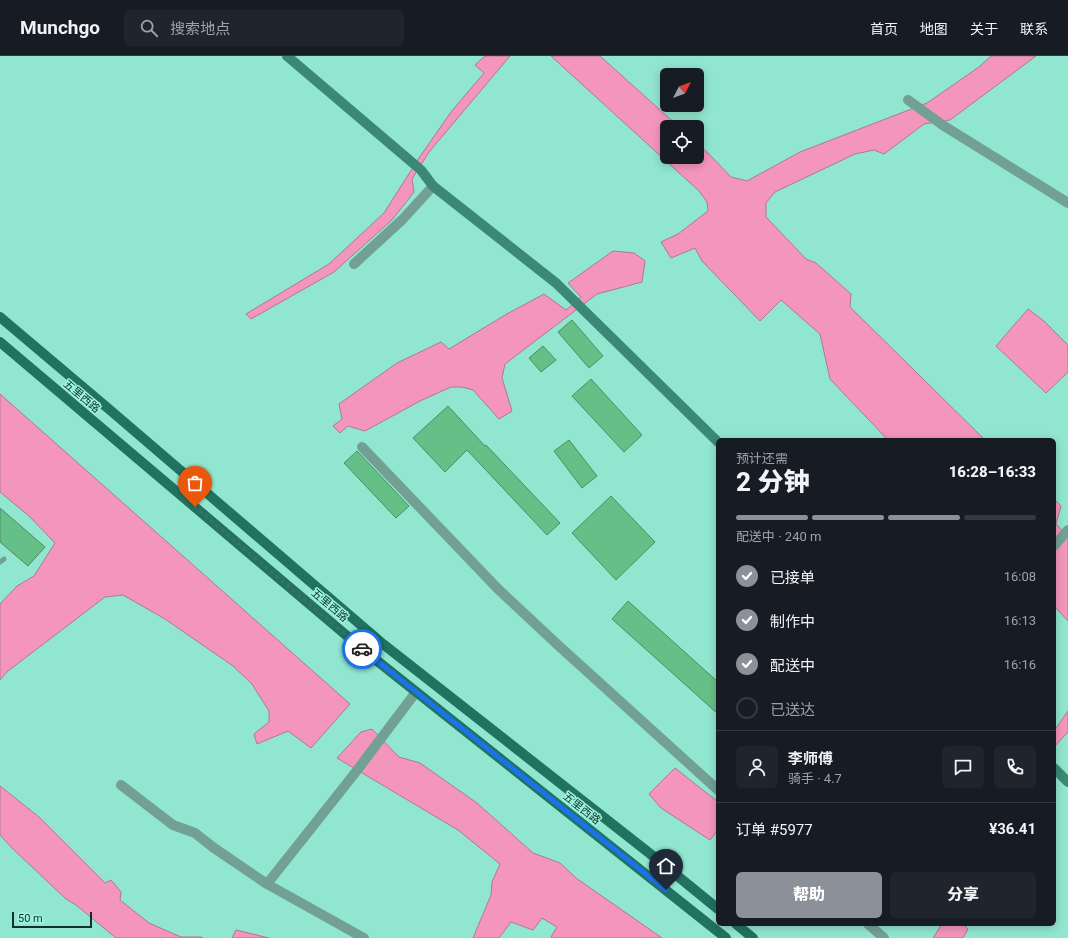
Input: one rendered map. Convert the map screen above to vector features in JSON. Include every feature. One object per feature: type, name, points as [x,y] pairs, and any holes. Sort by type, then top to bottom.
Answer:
[{"type":"main road","points":[[288,56],[421,170],[433,186],[556,283],[716,440]]},
{"type":"main road","name":"五里西路","points":[[0,317],[383,644],[653,856],[716,907]]},
{"type":"main road","name":"五里西路","points":[[0,342],[366,652],[726,938]]},
{"type":"main road","points":[[1056,770],[1068,782]]},
{"type":"main road","points":[[738,926],[753,938]]},
{"type":"street","points":[[910,102],[944,126],[1068,203]]},
{"type":"street","points":[[354,264],[403,219],[433,186]]},
{"type":"street","points":[[362,447],[498,589],[716,788]]},
{"type":"street","points":[[1056,544],[1068,530]]},
{"type":"street","points":[[266,884],[355,773],[416,692]]},
{"type":"street","points":[[121,785],[174,825],[195,833],[266,884],[364,938]]},
{"type":"street","points":[[870,926],[884,938]]},
{"type":"shaded area","points":[[485,56],[510,56],[429,152],[412,179],[414,192],[392,220],[334,272],[251,319],[246,314],[329,264],[384,213],[419,158],[451,112],[484,73],[475,65]]},
{"type":"shaded area","points":[[551,56],[600,56],[660,110],[660,112],[662,112],[671,120],[660,120],[660,155]]},
{"type":"shaded area","points":[[991,56],[1036,56],[950,120],[924,124],[884,154],[874,150],[855,154],[775,192],[766,203],[766,217],[806,259],[816,263],[851,294],[850,307],[983,438],[886,438],[830,379],[820,334],[781,300],[760,321],[702,261],[695,248],[671,258],[661,242],[678,234],[708,211],[707,202],[699,191],[669,164],[704,164],[704,149],[731,177],[747,181],[800,152],[927,103],[979,67]]},
{"type":"shaded area","points":[[613,251],[634,253],[645,261],[642,282],[597,294],[505,364],[502,378],[512,411],[499,419],[473,390],[462,387],[451,387],[420,401],[365,431],[348,426],[340,433],[333,426],[342,419],[339,404],[397,363],[441,342],[449,349],[505,315],[544,294],[566,310],[581,297],[568,283]]},
{"type":"shaded area","points":[[1028,309],[1044,321],[1068,345],[1068,372],[1046,393],[996,346]]},
{"type":"shaded area","points":[[0,394],[350,704],[311,748],[288,731],[257,744],[254,734],[269,722],[269,711],[252,684],[233,666],[165,619],[123,595],[105,597],[8,671],[0,680],[0,604],[17,586],[34,576],[55,543],[29,516],[0,492]]},
{"type":"shaded area","points":[[1056,501],[1061,506],[1056,524]]},
{"type":"shaded area","points":[[1056,524],[1068,537],[1068,621],[1056,608]]},
{"type":"shaded area","points":[[1068,711],[1068,732],[1056,745],[1056,728]]},
{"type":"shaded area","points":[[372,729],[399,757],[420,763],[477,803],[533,853],[560,863],[576,878],[662,938],[552,938],[551,937],[557,927],[542,918],[533,930],[511,922],[499,938],[473,938],[491,895],[492,882],[500,864],[458,830],[337,758],[361,732]]},
{"type":"shaded area","points":[[675,768],[716,800],[716,832],[710,840],[661,808],[649,794]]},
{"type":"shaded area","points":[[0,786],[39,817],[105,883],[111,880],[121,892],[120,900],[149,923],[181,937],[203,938],[116,938],[76,905],[66,899],[0,835]]},
{"type":"shaded area","points":[[941,926],[965,926],[968,929],[963,938],[933,938]]},
{"type":"shaded area","points":[[236,930],[269,938],[232,938]]},
{"type":"building","points":[[572,320],[603,356],[589,368],[558,332]]},
{"type":"building","points":[[543,346],[556,360],[541,372],[529,358]]},
{"type":"building","points":[[591,379],[642,435],[624,452],[572,396]]},
{"type":"building","points":[[448,406],[560,523],[547,535],[467,450],[445,472],[413,438]]},
{"type":"building","points":[[569,440],[597,476],[582,488],[554,451]]},
{"type":"building","points":[[357,451],[409,506],[396,518],[344,463]]},
{"type":"building","points":[[611,496],[655,542],[616,580],[572,533]]},
{"type":"building","points":[[0,508],[45,547],[28,566],[0,542]]},
{"type":"building","points":[[628,601],[716,680],[716,712],[612,619]]},
{"type":"way so far","points":[[195,507],[362,649]]},
{"type":"route","points":[[362,649],[666,890]]}]
